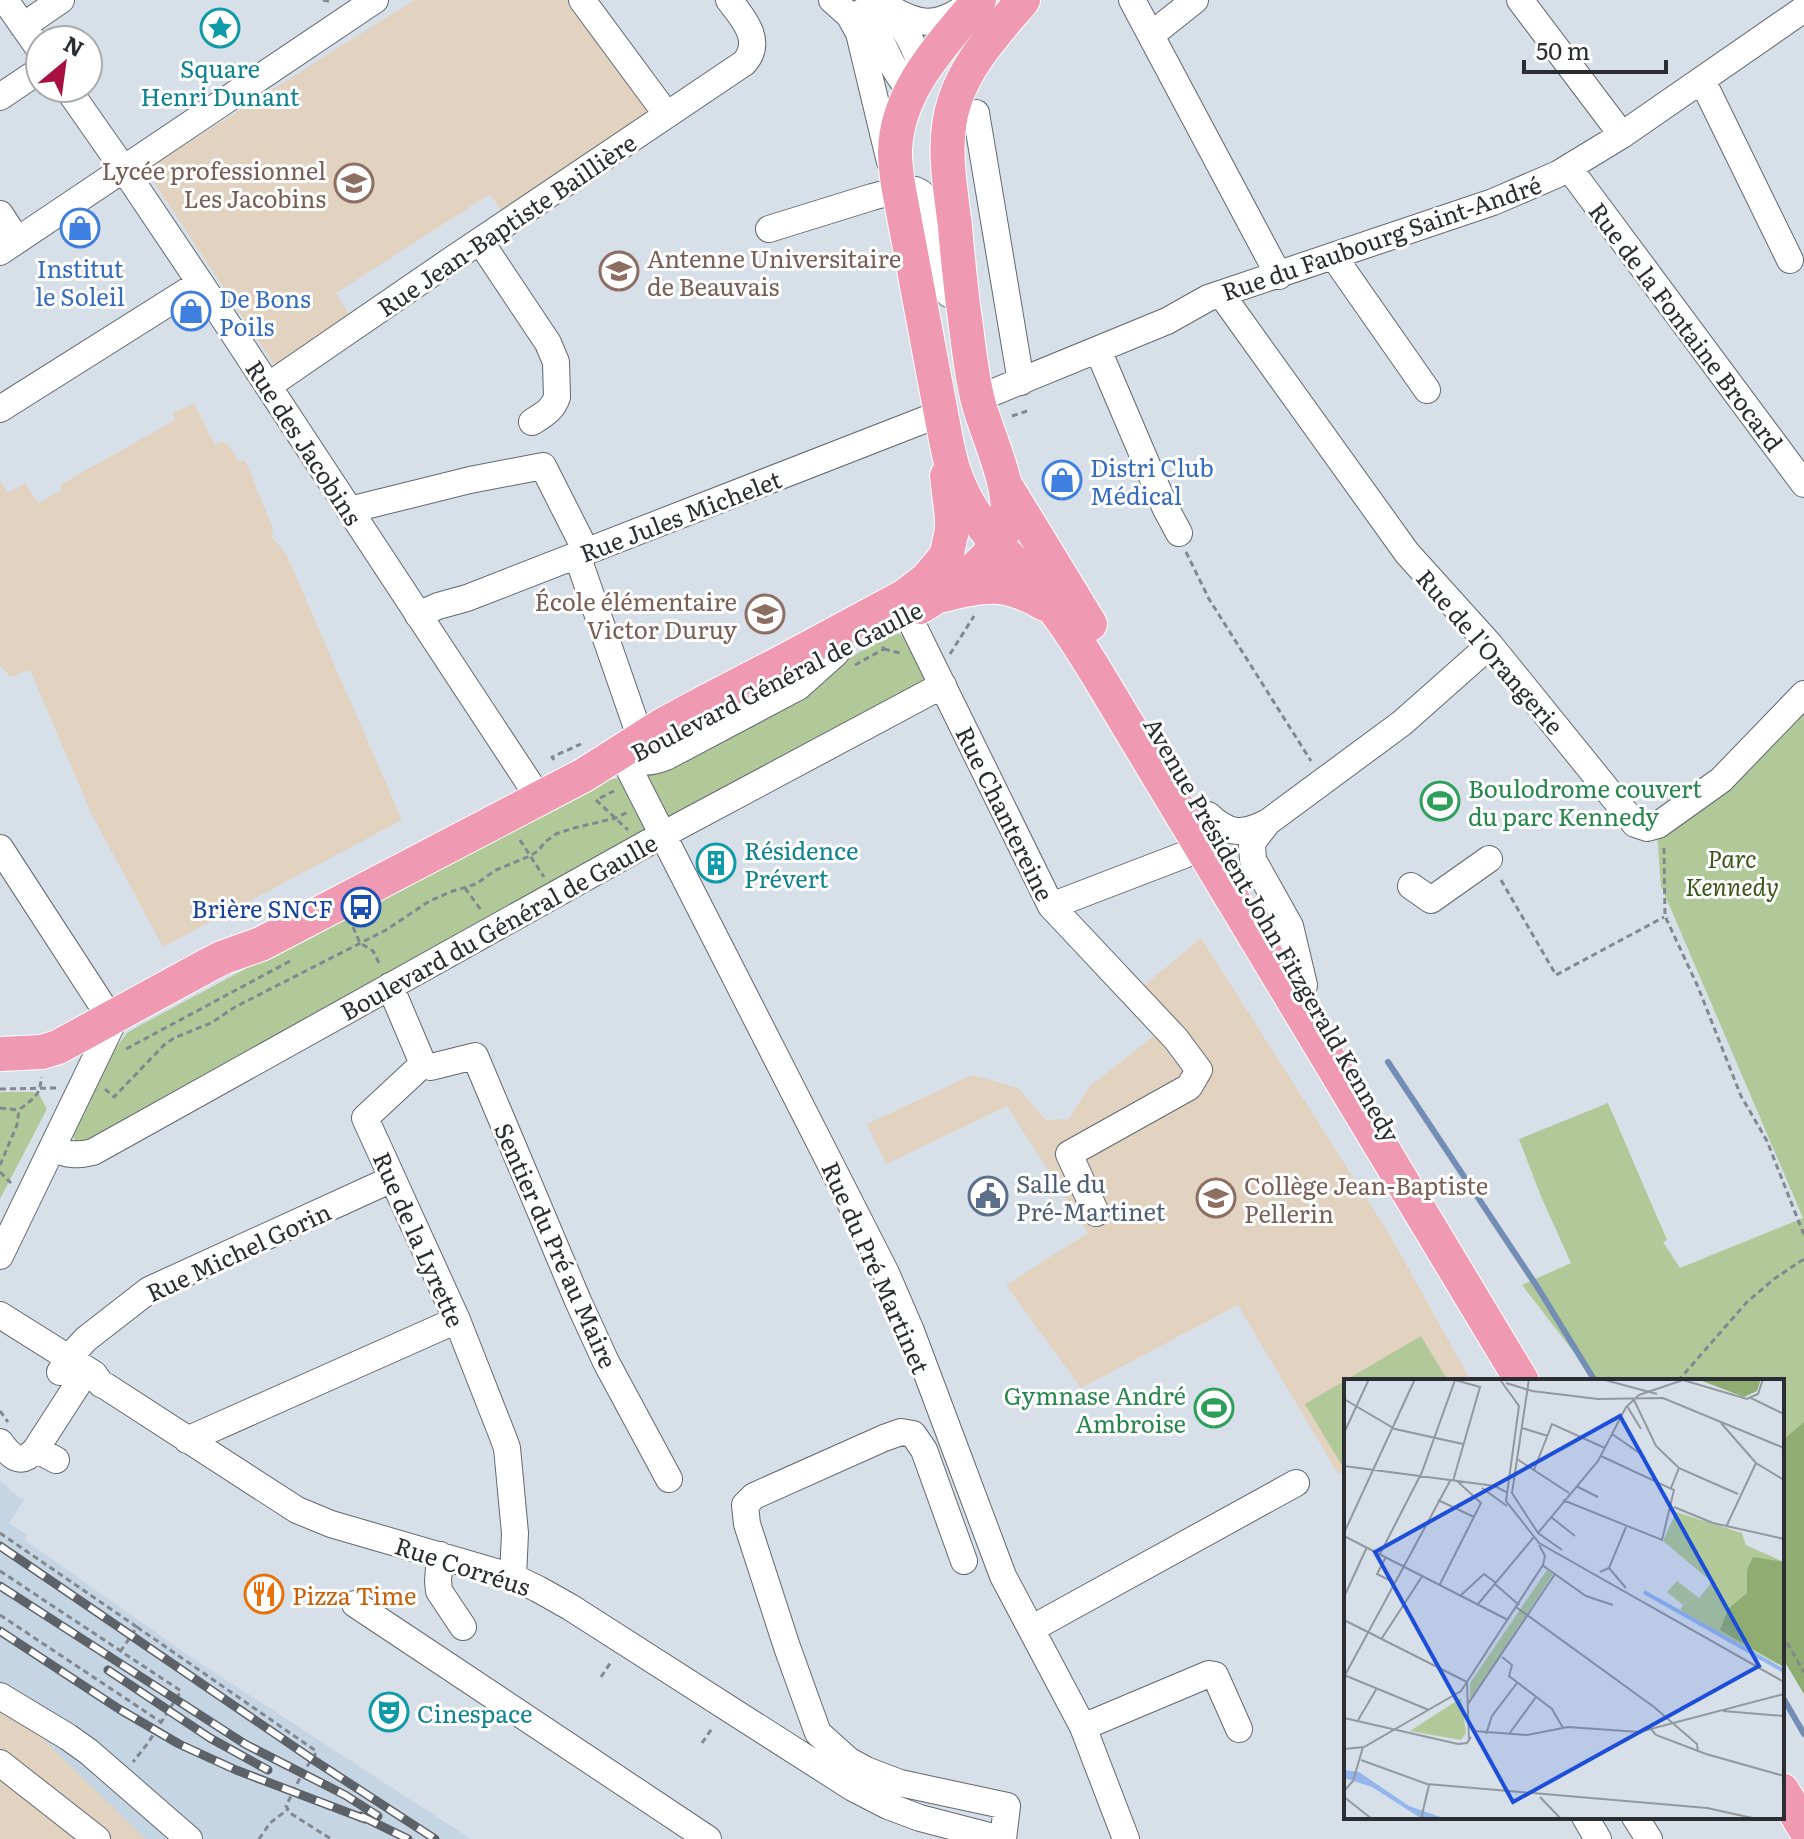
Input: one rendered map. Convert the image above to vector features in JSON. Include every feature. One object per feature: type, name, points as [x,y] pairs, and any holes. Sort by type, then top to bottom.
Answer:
[{"type":"main road","points":[[915,604],[927,579],[947,553],[952,518],[944,426],[899,190],[895,147],[900,121],[976,0]]},
{"type":"main road","points":[[969,98],[984,47],[1023,0]]},
{"type":"main road","points":[[920,86],[938,98],[945,95],[969,98]]},
{"type":"main road","points":[[920,86],[942,207],[959,273]]},
{"type":"main road","points":[[969,98],[953,104],[948,150],[950,184],[974,383],[1008,502],[1006,523],[997,543]]},
{"type":"main road","points":[[944,426],[974,383]]},
{"type":"main road","name":"Avenue Président John Fitzgerald Kennedy","points":[[944,426],[960,488],[974,512],[1054,608],[1075,639],[1521,1379]]},
{"type":"main road","name":"Avenue Président John Fitzgerald Kennedy","points":[[1003,479],[1208,815],[1304,985],[1539,1379]]},
{"type":"main road","name":"Boulevard Général de Gaulle","points":[[583,786],[624,747],[866,639],[974,568],[997,543]]},
{"type":"main road","points":[[624,747],[694,708],[915,604],[977,587],[1000,586],[1026,593],[1054,608]]},
{"type":"main road","points":[[0,1070],[41,1079],[99,1040],[217,976],[261,944],[539,798],[583,786]]},
{"type":"main road","points":[[0,1054],[42,1052],[99,1040]]},
{"type":"main road","points":[[1784,1793],[1804,1827]]},
{"type":"main road","points":[[1784,1819],[1796,1839]]},
{"type":"street","points":[[5,0],[23,26],[61,0]]},
{"type":"street","points":[[0,214],[8,246],[375,0]]},
{"type":"street","points":[[582,0],[667,115]]},
{"type":"street","name":"Rue Jean-Baptiste Baillière","points":[[268,386],[744,63],[751,52],[751,32],[729,0]]},
{"type":"street","points":[[832,0],[849,15],[859,33],[880,126],[899,190]]},
{"type":"street","points":[[847,0],[872,24],[899,78],[920,86],[917,53],[890,10],[879,1]]},
{"type":"street","points":[[879,1],[911,19],[938,22],[976,0]]},
{"type":"street","points":[[1132,0],[1279,276]]},
{"type":"street","points":[[1151,35],[1195,0]]},
{"type":"street","points":[[1520,0],[1622,135]]},
{"type":"street","name":"Rue du Faubourg Saint-André","points":[[974,383],[1021,382],[1167,321],[1200,302],[1493,202],[1569,168],[1804,9]]},
{"type":"street","points":[[1702,80],[1790,260]]},
{"type":"street","points":[[0,97],[24,81]]},
{"type":"street","points":[[969,98],[1021,382]]},
{"type":"street","name":"Rue des Jacobins","points":[[78,104],[200,283],[539,798]]},
{"type":"street","name":"Rue de la Fontaine Brocard","points":[[1569,168],[1804,484]]},
{"type":"street","points":[[950,184],[986,182]]},
{"type":"street","points":[[769,229],[899,190],[921,193],[930,203],[946,282],[974,383]]},
{"type":"street","points":[[480,241],[548,343],[556,362],[557,397],[549,411],[532,422]]},
{"type":"street","points":[[1334,257],[1427,390]]},
{"type":"street","points":[[0,409],[200,283]]},
{"type":"street","name":"Rue de l'Orangerie","points":[[1221,294],[1407,553],[1490,645],[1629,818],[1640,827],[1658,825]]},
{"type":"street","points":[[1098,350],[1179,533]]},
{"type":"street","name":"Rue Jules Michelet","points":[[418,615],[581,553],[944,426]]},
{"type":"street","name":"Rue du Pré Martinet","points":[[349,510],[470,480],[543,466],[581,553],[624,747],[654,839],[886,1273],[911,1331],[997,1564],[1083,1727],[1126,1839]]},
{"type":"street","name":"Rue Chantereine","points":[[915,604],[940,679],[1051,906],[1176,1039],[1199,1070],[1189,1087],[1069,1154],[1096,1213]]},
{"type":"street","points":[[1208,815],[1224,828],[1240,832],[1268,822],[1402,723],[1490,645]]},
{"type":"street","name":"Boulevard du Général de Gaulle","points":[[52,1148],[70,1155],[93,1152],[940,679]]},
{"type":"street","points":[[1658,825],[1730,772],[1804,694]]},
{"type":"street","points":[[1268,822],[1254,840],[1253,860],[1290,926],[1304,985]]},
{"type":"street","points":[[0,848],[99,1040],[92,1087],[52,1148],[0,1256]]},
{"type":"street","points":[[1051,906],[1184,855]]},
{"type":"street","points":[[1411,886],[1431,900],[1489,859]]},
{"type":"street","points":[[390,986],[423,1064]]},
{"type":"street","name":"Sentier du Pré au Maire","points":[[423,1064],[431,1067],[475,1056],[578,1301],[606,1362],[669,1479]]},
{"type":"street","name":"Rue de la Lyrette","points":[[423,1064],[365,1118],[457,1320],[507,1448],[515,1543],[500,1574]]},
{"type":"street","name":"Rue Michel Gorin","points":[[0,1442],[10,1454],[23,1459],[46,1455],[78,1372],[86,1339],[149,1290],[392,1179]]},
{"type":"street","name":"Rue Corréus","points":[[0,1315],[121,1404],[144,1413],[297,1510],[331,1524],[440,1555],[538,1589],[853,1788],[897,1821],[932,1839]]},
{"type":"street","points":[[187,1440],[457,1320]]},
{"type":"street","points":[[0,1325],[78,1372]]},
{"type":"street","name":"Rue Corréus","points":[[0,1336],[78,1372]]},
{"type":"street","points":[[964,1561],[924,1450],[913,1434],[901,1432],[884,1438],[754,1496],[745,1505],[747,1524],[818,1733],[848,1760],[900,1783],[1007,1806],[1002,1839]]},
{"type":"street","points":[[1031,1629],[1296,1483]]},
{"type":"street","points":[[440,1555],[439,1591],[463,1627]]},
{"type":"street","points":[[355,1604],[708,1839]]},
{"type":"street","points":[[1083,1727],[1209,1674],[1215,1675],[1239,1729]]},
{"type":"street","points":[[0,1696],[68,1737],[189,1839]]},
{"type":"street","points":[[0,1763],[97,1839]]},
{"type":"street","name":"Rue Corréus","points":[[853,1788],[920,1818],[1002,1839]]},
{"type":"street","points":[[1586,1819],[1598,1839]]},
{"type":"street","points":[[1636,1819],[1649,1839]]},
{"type":"path","points":[[1012,416],[1027,411]]},
{"type":"path","points":[[1179,533],[1209,599],[1324,781]]},
{"type":"path","points":[[940,679],[975,615]]},
{"type":"path","points":[[624,747],[552,757],[616,818],[654,839]]},
{"type":"path","points":[[0,1089],[41,1079],[92,1087],[114,1097],[174,1038],[211,1023],[235,1007],[386,930],[428,902],[476,884],[496,870],[530,856],[556,834],[616,818],[635,809]]},
{"type":"path","points":[[1658,825],[1664,849],[1665,916],[1698,987],[1741,1096],[1767,1141],[1804,1235]]},
{"type":"path","points":[[519,839],[557,893]]},
{"type":"path","points":[[1489,859],[1556,975],[1665,916]]},
{"type":"path","points":[[465,888],[495,928]]},
{"type":"path","points":[[353,927],[360,943],[373,951],[390,986]]},
{"type":"path","points":[[99,1040],[298,956]]},
{"type":"path","points":[[0,1165],[17,1125],[19,1110],[39,1094],[41,1079]]},
{"type":"path","points":[[0,1108],[19,1110]]},
{"type":"path","points":[[0,1172],[11,1183]]},
{"type":"path","points":[[1680,1379],[1746,1303],[1804,1259]]},
{"type":"path","points":[[0,1533],[316,1751],[287,1802],[287,1810]]},
{"type":"path","points":[[0,1571],[181,1691],[145,1748],[120,1778]]},
{"type":"path","points":[[0,1615],[161,1722]]},
{"type":"path","points":[[120,1652],[137,1627]]},
{"type":"path","points":[[1784,1637],[1804,1672]]},
{"type":"path","points":[[259,1839],[270,1823],[287,1810]]},
{"type":"path","points":[[287,1810],[331,1839]]},
{"type":"shaded area","name":"Lycée professionnel Les Jacobins","points":[[414,0],[570,0],[651,107],[649,117],[505,216],[490,194],[336,293],[352,319],[284,365],[273,363],[148,173],[150,167]]},
{"type":"shaded area","points":[[194,403],[215,445],[222,442],[230,446],[238,462],[245,460],[273,529],[272,537],[286,554],[402,820],[163,947],[92,815],[30,670],[10,677],[0,665],[0,479],[8,493],[25,483],[38,503],[62,490],[60,485],[175,420],[172,413]]},
{"type":"shaded area","name":"Collège Jean-Baptiste Pellerin","points":[[1201,938],[1388,1232],[1470,1379],[1344,1379],[1344,1471],[1338,1474],[1238,1305],[1081,1388],[1006,1285],[1088,1233],[1007,1106],[886,1164],[867,1124],[972,1075],[1018,1088],[1046,1120],[1069,1119],[1089,1087],[1170,1023],[1140,989]]},
{"type":"shaded area","points":[[0,1481],[24,1500],[9,1523],[27,1535],[25,1540],[188,1655],[471,1839],[145,1839],[0,1697]]},
{"type":"shaded area","points":[[0,1697],[145,1839],[0,1839]]},
{"type":"green space","points":[[893,633],[914,643],[931,678],[100,1140],[75,1141],[73,1134],[90,1096],[114,1050],[127,1033],[604,780],[646,775],[825,682],[823,673]]},
{"type":"green space","name":"Parc Kennedy","points":[[1804,709],[1804,1694],[1784,1660],[1784,1379],[1594,1379],[1522,1285],[1571,1263],[1519,1139],[1608,1103],[1667,1240],[1663,1242],[1680,1268],[1803,1218],[1661,886],[1657,835],[1750,770]]},
{"type":"green space","points":[[0,1092],[39,1094],[47,1109],[0,1199]]},
{"type":"green space","points":[[1421,1336],[1447,1379],[1348,1379]]},
{"type":"green space","points":[[1344,1381],[1344,1462],[1341,1464],[1305,1404]]},
{"type":"green space","points":[[1804,1422],[1804,1694],[1784,1660],[1784,1439]]},
{"type":"waterway","points":[[1388,1062],[1538,1288],[1594,1379]]},
{"type":"waterway","points":[[1784,1699],[1804,1734]]},
{"type":"railway","points":[[0,1546],[435,1839]]},
{"type":"railway","points":[[0,1586],[245,1744],[345,1795],[378,1816]]},
{"type":"railway","points":[[0,1631],[119,1709],[179,1744],[236,1770],[365,1819]]},
{"type":"railway","points":[[108,1670],[210,1738],[268,1770]]},
{"type":"railway","points":[[361,1816],[408,1839]]},
{"type":"place","name":"Square Henri Dunant","points":[[220,28]]},
{"type":"place","name":"Lycée professionnel Les Jacobins","points":[[354,183]]},
{"type":"place","name":"Institut le Soleil","points":[[80,228]]},
{"type":"place","name":"Antenne Universitaire de Beauvais","points":[[619,271]]},
{"type":"place","name":"De Bons Poils","points":[[191,311]]},
{"type":"place","name":"Distri Club Médical","points":[[1062,480]]},
{"type":"place","name":"École élémentaire Victor Duruy","points":[[765,614]]},
{"type":"place","name":"Boulodrome couvert du parc Kennedy","points":[[1440,801]]},
{"type":"place","name":"Résidence Prévert","points":[[716,863]]},
{"type":"place","name":"Brière SNCF","points":[[361,907]]},
{"type":"place","name":"Salle du Pré-Martinet","points":[[988,1196]]},
{"type":"place","name":"Collège Jean-Baptiste Pellerin","points":[[1216,1198]]},
{"type":"place","name":"Gymnase André Ambroise","points":[[1214,1408]]},
{"type":"place","name":"Pizza Time","points":[[264,1594]]},
{"type":"place","name":"Cinespace","points":[[389,1712]]}]
